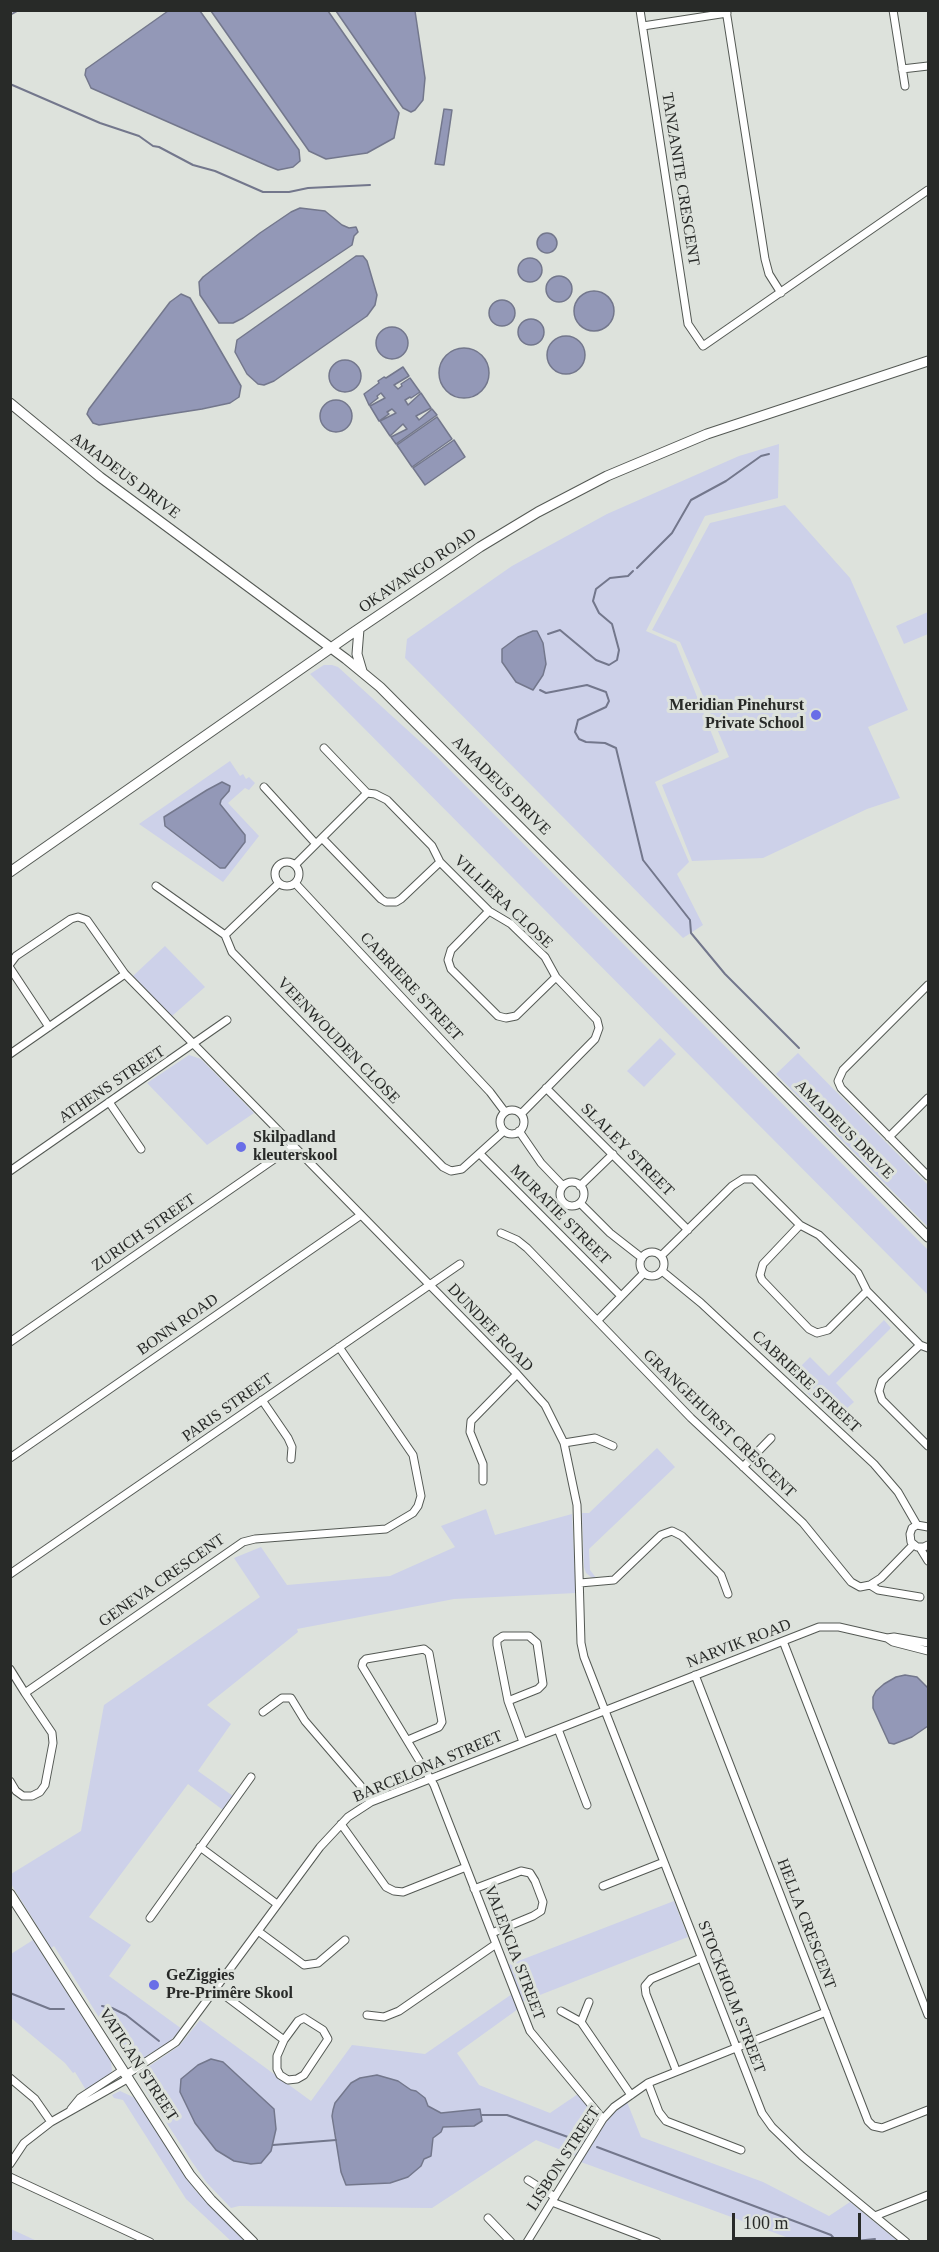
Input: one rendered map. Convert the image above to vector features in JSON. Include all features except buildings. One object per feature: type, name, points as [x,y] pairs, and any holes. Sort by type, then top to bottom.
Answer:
[{"type":"street","name":"TANZANITE CRESCENT","points":[[640,10],[688,324],[703,346],[781,293]]},
{"type":"street","points":[[893,10],[905,86]]},
{"type":"street","points":[[643,26],[726,12],[765,259],[769,274],[781,293],[928,190]]},
{"type":"street","points":[[902,69],[928,66]]},
{"type":"street","name":"OKAVANGO ROAD","points":[[10,872],[359,629],[538,512],[607,476],[707,434],[928,361]]},
{"type":"street","name":"OKAVANGO ROAD","points":[[885,376],[928,368]]},
{"type":"street","name":"AMADEUS DRIVE","points":[[10,404],[100,477],[363,673],[433,740],[928,1237]]},
{"type":"street","points":[[359,629],[357,654],[363,673]]},
{"type":"street","name":"VILLIERA CLOSE","points":[[324,747],[367,793],[387,800],[432,846],[440,862],[489,911],[511,924],[545,957],[556,977],[593,1015],[599,1028],[595,1039],[521,1114]]},
{"type":"street","points":[[264,787],[316,844]]},
{"type":"street","points":[[295,866],[367,793]]},
{"type":"street","points":[[322,838],[381,900],[386,902],[396,902],[401,899],[440,862]]},
{"type":"street","points":[[286,862],[295,866],[299,874],[295,883],[286,885],[279,882],[275,876],[278,866],[286,862]]},
{"type":"street","points":[[225,934],[279,882]]},
{"type":"street","name":"CABRIERE STREET","points":[[295,883],[490,1092],[505,1112]]},
{"type":"street","name":"VEENWOUDEN CLOSE","points":[[156,886],[225,934],[232,952],[442,1167],[451,1171],[462,1169],[504,1131]]},
{"type":"street","points":[[489,911],[451,950],[448,960],[451,969],[490,1008],[502,1017],[516,1016],[556,977]]},
{"type":"street","name":"DUNDEE ROAD","points":[[10,966],[16,956],[71,919],[84,918],[125,974],[545,1405],[564,1443],[577,1505],[582,1652],[605,1710]]},
{"type":"street","points":[[10,966],[49,1027]]},
{"type":"street","points":[[10,1054],[125,974]]},
{"type":"street","points":[[928,984],[843,1070],[838,1084],[928,1176]]},
{"type":"street","name":"ATHENS STREET","points":[[10,1171],[227,1020]]},
{"type":"street","name":"SLALEY STREET","points":[[546,1089],[688,1230]]},
{"type":"street","points":[[889,1137],[928,1098]]},
{"type":"street","points":[[109,1102],[141,1149]]},
{"type":"street","points":[[512,1110],[521,1114],[523,1125],[519,1131],[511,1134],[504,1131],[500,1121],[505,1112],[512,1110]]},
{"type":"street","points":[[519,1131],[541,1163],[563,1186]]},
{"type":"street","name":"ZURICH STREET","points":[[10,1342],[293,1146]]},
{"type":"street","name":"MURATIE STREET","points":[[480,1154],[621,1296]]},
{"type":"street","points":[[580,1186],[613,1154]]},
{"type":"street","points":[[660,1256],[732,1186],[740,1180],[757,1180],[800,1225],[819,1235],[858,1273],[867,1291],[920,1345],[928,1348]]},
{"type":"street","points":[[572,1182],[580,1186],[584,1194],[580,1203],[571,1206],[564,1203],[561,1196],[563,1186],[572,1182]]},
{"type":"street","points":[[580,1203],[610,1233],[642,1258]]},
{"type":"street","name":"BONN ROAD","points":[[10,1458],[361,1215]]},
{"type":"street","points":[[800,1225],[765,1262],[760,1275],[762,1280],[809,1329],[817,1333],[828,1330],[867,1291]]},
{"type":"street","name":"GRANGEHURST CRESCENT","points":[[501,1233],[517,1240],[527,1248],[633,1359],[803,1523],[850,1582],[860,1587],[870,1585],[878,1590],[920,1597]]},
{"type":"street","points":[[650,1253],[660,1256],[664,1264],[662,1270],[654,1276],[644,1273],[640,1264],[642,1258],[650,1253]]},
{"type":"street","name":"PARIS STREET","points":[[10,1574],[460,1264]]},
{"type":"street","name":"CABRIERE STREET","points":[[662,1270],[701,1303],[874,1464],[898,1492],[917,1525]]},
{"type":"street","points":[[598,1320],[644,1273]]},
{"type":"street","points":[[920,1345],[882,1381],[879,1391],[882,1400],[928,1446]]},
{"type":"street","name":"GENEVA CRESCENT","points":[[25,1692],[243,1542],[386,1529],[396,1525],[416,1510],[421,1496],[414,1455],[339,1347]]},
{"type":"street","points":[[483,1481],[483,1464],[470,1432],[470,1424],[474,1415],[517,1374]]},
{"type":"street","points":[[262,1400],[288,1438],[292,1447],[291,1459]]},
{"type":"street","points":[[564,1443],[595,1438],[613,1446]]},
{"type":"street","points":[[743,1467],[771,1438]]},
{"type":"street","points":[[928,1527],[917,1525],[912,1528],[910,1534],[928,1561]]},
{"type":"street","points":[[579,1583],[606,1582],[616,1578],[661,1535],[672,1532],[682,1536],[721,1575],[728,1594]]},
{"type":"street","points":[[870,1585],[917,1546],[928,1545]]},
{"type":"street","name":"NARVIK ROAD","points":[[605,1710],[826,1626],[887,1638],[894,1637],[928,1643]]},
{"type":"street","points":[[508,1701],[538,1689],[543,1684],[537,1643],[529,1636],[507,1635],[497,1640],[508,1701],[523,1742]]},
{"type":"street","name":"NARVIK ROAD","points":[[887,1638],[893,1642],[928,1651]]},
{"type":"street","points":[[783,1641],[928,2015]]},
{"type":"street","name":"VALENCIA STREET","points":[[408,1740],[440,1727],[442,1722],[429,1653],[424,1649],[366,1659],[362,1664],[408,1740],[431,1778],[532,2035],[603,2119]]},
{"type":"street","points":[[10,1669],[52,1733],[45,1785],[40,1792],[32,1796],[24,1796],[16,1791],[10,1781]]},
{"type":"street","name":"HELLA CRESCENT","points":[[695,1675],[870,2124],[875,2128],[882,2128],[928,2110]]},
{"type":"street","points":[[263,1712],[282,1698],[291,1698],[305,1721],[360,1785],[371,1802]]},
{"type":"street","name":"BARCELONA STREET","points":[[10,2164],[24,2143],[51,2122],[71,2109],[85,2105],[126,2074],[176,2042],[320,1846],[355,1811],[371,1802],[605,1710]]},
{"type":"street","name":"STOCKHOLM STREET","points":[[605,1710],[762,2113],[768,2123],[802,2156],[906,2241]]},
{"type":"street","points":[[558,1729],[587,1805]]},
{"type":"street","points":[[150,1918],[251,1778]]},
{"type":"street","points":[[341,1824],[386,1887],[394,1892],[403,1892],[466,1867]]},
{"type":"street","points":[[200,1847],[277,1904]]},
{"type":"street","points":[[603,1886],[664,1862]]},
{"type":"street","points":[[474,1889],[521,1871],[530,1873],[535,1881],[543,1902],[541,1911],[492,1933]]},
{"type":"street","name":"VATICAN STREET","points":[[12,1900],[190,2175],[211,2200],[253,2241]]},
{"type":"street","points":[[258,1931],[300,1963],[308,1966],[322,1959],[345,1940]]},
{"type":"street","points":[[367,2015],[384,2017],[399,2011],[496,1944]]},
{"type":"street","points":[[676,2070],[648,2000],[645,1986],[651,1979],[701,1958]]},
{"type":"street","points":[[216,1989],[284,2040]]},
{"type":"street","points":[[580,2022],[589,2002]]},
{"type":"street","points":[[561,2011],[580,2022],[631,2095]]},
{"type":"street","name":"LISBON STREET","points":[[527,2241],[603,2119],[614,2107],[648,2083],[676,2070],[826,2012]]},
{"type":"street","points":[[304,2018],[314,2022],[328,2036],[326,2043],[304,2075],[293,2080],[284,2078],[277,2069],[277,2056],[284,2040],[298,2021],[304,2018]]},
{"type":"street","points":[[10,2078],[35,2099],[51,2122]]},
{"type":"street","points":[[648,2083],[659,2112],[666,2121],[741,2150]]},
{"type":"street","points":[[10,2177],[150,2241]]},
{"type":"street","points":[[528,2180],[553,2200],[657,2241]]},
{"type":"street","points":[[875,2216],[928,2194]]},
{"type":"street","points":[[488,2218],[511,2241]]},
{"type":"shaded area","points":[[168,11],[200,11],[299,150],[300,161],[293,167],[278,170],[91,88],[85,75],[86,69]]},
{"type":"shaded area","points":[[211,11],[328,11],[399,113],[394,138],[367,153],[326,159],[309,151]]},
{"type":"shaded area","points":[[336,11],[415,11],[425,78],[423,100],[415,110],[411,112],[403,108]]},
{"type":"shaded area","points":[[444,109],[452,110],[444,165],[435,164]]},
{"type":"shaded area","points":[[300,208],[325,211],[342,225],[349,228],[356,227],[358,232],[354,236],[352,245],[243,318],[233,323],[219,323],[200,295],[199,282],[260,233]]},
{"type":"shaded area","points":[[543,233],[551,233],[557,239],[557,247],[551,253],[543,253],[537,247],[537,239]]},
{"type":"shaded area","points":[[356,256],[363,256],[367,261],[377,295],[375,305],[367,316],[274,381],[264,385],[258,384],[247,374],[235,352],[237,340]]},
{"type":"shaded area","points":[[525,258],[535,258],[542,265],[542,275],[535,282],[525,282],[518,275],[518,265]]},
{"type":"shaded area","points":[[559,276],[568,280],[572,289],[568,298],[559,302],[550,298],[546,289],[550,280]]},
{"type":"shaded area","points":[[594,291],[608,297],[614,311],[608,325],[594,331],[580,325],[574,311],[580,297]]},
{"type":"shaded area","points":[[181,294],[190,298],[241,386],[239,397],[230,403],[202,409],[99,425],[93,423],[87,414],[89,409],[170,302]]},
{"type":"shaded area","points":[[502,300],[511,304],[515,313],[511,322],[502,326],[493,322],[489,313],[493,304]]},
{"type":"shaded area","points":[[531,319],[540,323],[544,332],[540,341],[531,345],[522,341],[518,332],[522,323]]},
{"type":"shaded area","points":[[392,327],[403,332],[408,343],[403,354],[392,359],[381,354],[376,343],[381,332]]},
{"type":"shaded area","points":[[566,336],[580,341],[585,355],[580,369],[566,374],[552,369],[547,355],[552,341]]},
{"type":"shaded area","points":[[464,348],[482,355],[489,373],[482,391],[464,398],[446,391],[439,373],[446,355]]},
{"type":"shaded area","points":[[345,360],[356,365],[361,376],[356,387],[345,392],[334,387],[329,376],[334,365]]},
{"type":"shaded area","points":[[403,367],[409,376],[394,385],[398,389],[410,378],[420,392],[405,400],[408,405],[421,393],[431,408],[416,416],[419,420],[432,409],[437,415],[396,444],[391,437],[407,429],[403,424],[390,436],[380,421],[396,413],[392,409],[379,421],[370,406],[385,398],[381,393],[369,405],[364,394],[379,383],[378,381]]},
{"type":"shaded area","points":[[336,400],[347,405],[352,416],[347,427],[336,432],[325,427],[320,416],[325,405]]},
{"type":"shaded area","points":[[437,417],[452,439],[412,467],[397,445]]},
{"type":"shaded area","points":[[454,440],[465,457],[425,485],[413,468]]},
{"type":"shaded area","points":[[779,444],[778,498],[705,516],[646,631],[676,644],[719,752],[655,782],[689,862],[677,874],[703,925],[683,938],[405,658],[407,639],[512,566],[607,514],[739,456]]},
{"type":"shaded area","points":[[785,505],[850,578],[908,710],[868,727],[900,798],[867,809],[763,858],[692,861],[662,785],[729,757],[680,642],[652,630],[710,523]]},
{"type":"shaded area","points":[[928,612],[928,634],[904,644],[896,626]]},
{"type":"shaded area","points":[[537,631],[543,643],[546,664],[543,675],[533,690],[516,682],[502,662],[502,649],[518,637]]},
{"type":"shaded area","points":[[324,665],[338,667],[436,756],[928,1250],[928,1295],[310,674]]},
{"type":"shaded area","points":[[230,761],[240,776],[243,774],[246,779],[249,777],[255,783],[249,790],[245,788],[228,803],[259,836],[223,882],[139,824]]},
{"type":"shaded area","points":[[222,782],[230,786],[220,804],[245,835],[245,842],[225,868],[220,868],[165,826],[164,817]]},
{"type":"shaded area","points":[[165,946],[205,987],[172,1016],[133,976]]},
{"type":"shaded area","points":[[660,1038],[676,1054],[644,1087],[627,1071]]},
{"type":"shaded area","points":[[798,1053],[928,1185],[928,1227],[776,1074]]},
{"type":"shaded area","points":[[189,1055],[201,1059],[254,1113],[207,1145],[147,1083]]},
{"type":"shaded area","points":[[884,1320],[891,1328],[836,1383],[854,1402],[835,1419],[790,1377],[810,1357],[829,1376]]},
{"type":"shaded area","points":[[657,1448],[675,1467],[589,1549],[590,1570],[597,1579],[591,1577],[586,1573],[584,1567],[582,1513],[589,1513]]},
{"type":"shaded area","points":[[486,1509],[495,1535],[572,1514],[576,1593],[454,1599],[297,1629],[298,1632],[207,1705],[231,1724],[198,1771],[233,1796],[223,1810],[188,1784],[89,1917],[131,1945],[109,1976],[182,2029],[167,2044],[140,2061],[139,2058],[128,2060],[54,1946],[51,1948],[11,1884],[11,1874],[81,1831],[104,1705],[260,1597],[234,1558],[261,1547],[287,1585],[390,1576],[455,1547],[441,1526]]},
{"type":"shaded area","points":[[905,1675],[917,1677],[928,1688],[928,1726],[912,1737],[894,1744],[889,1743],[873,1708],[873,1697],[884,1684]]},
{"type":"shaded area","points":[[674,1901],[688,1937],[522,2002],[508,1965]]},
{"type":"shaded area","points":[[33,1940],[111,2061],[112,2071],[108,2076],[86,2090],[75,2072],[73,2073],[65,2063],[11,2018],[11,1954]]},
{"type":"shaded area","points":[[512,1994],[518,2009],[457,2053],[479,2085],[550,2113],[578,2094],[594,2114],[596,2119],[594,2127],[576,2156],[536,2140],[432,2208],[239,2206],[231,2208],[207,2183],[142,2085],[141,2080],[145,2069],[179,2046],[200,2020],[311,2101],[352,2045],[425,2054]]},
{"type":"shaded area","points":[[211,2059],[223,2062],[274,2109],[276,2129],[271,2151],[261,2163],[234,2161],[216,2150],[195,2123],[180,2092],[181,2079],[198,2065]]},
{"type":"shaded area","points":[[377,2075],[398,2081],[416,2091],[425,2098],[428,2106],[441,2113],[480,2109],[482,2121],[474,2126],[443,2127],[441,2132],[433,2138],[431,2156],[424,2159],[421,2166],[408,2177],[390,2183],[346,2185],[341,2172],[333,2110],[335,2103],[351,2083],[360,2078]]},
{"type":"shaded area","points":[[120,2091],[135,2098],[196,2191],[247,2241],[231,2241],[186,2199],[123,2100],[114,2098],[112,2095]]},
{"type":"shaded area","points":[[627,2102],[641,2137],[763,2182],[829,2216],[850,2202],[898,2241],[797,2241],[581,2162],[609,2117]]},
{"type":"shaded area","points":[[11,2229],[37,2241],[11,2241]]},
{"type":"waterway","points":[[10,15],[19,10]]},
{"type":"waterway","points":[[10,84],[100,123],[139,136],[153,146],[193,165],[215,171],[263,192],[370,185]]},
{"type":"waterway","points":[[637,568],[672,533],[691,500],[726,481],[761,456],[769,454]]},
{"type":"waterway","points":[[548,634],[560,630],[596,660],[609,665],[617,660],[619,650],[612,624],[599,613],[593,601],[596,589],[610,578],[628,576],[633,571]]},
{"type":"waterway","points":[[540,690],[546,693],[587,685],[606,692],[609,701],[606,707],[578,720],[575,732],[579,739],[586,742],[605,743],[616,748],[643,860],[690,920],[691,933],[725,974],[799,1048]]},
{"type":"waterway","points":[[10,1993],[50,2009],[64,2009]]},
{"type":"waterway","points":[[102,2006],[126,2015],[159,2041]]},
{"type":"waterway","points":[[482,2115],[507,2115],[579,2141]]},
{"type":"waterway","points":[[273,2145],[336,2140]]},
{"type":"waterway","points":[[597,2147],[831,2235],[837,2242]]},
{"type":"waterway","points":[[846,2242],[875,2239]]},
{"type":"place","name":"Meridian Pinehurst Private School","points":[[816,715]]},
{"type":"place","name":"Skilpadland kleuterskool","points":[[241,1147]]},
{"type":"place","name":"GeZiggies Pre-Primêre Skool","points":[[154,1985]]}]
